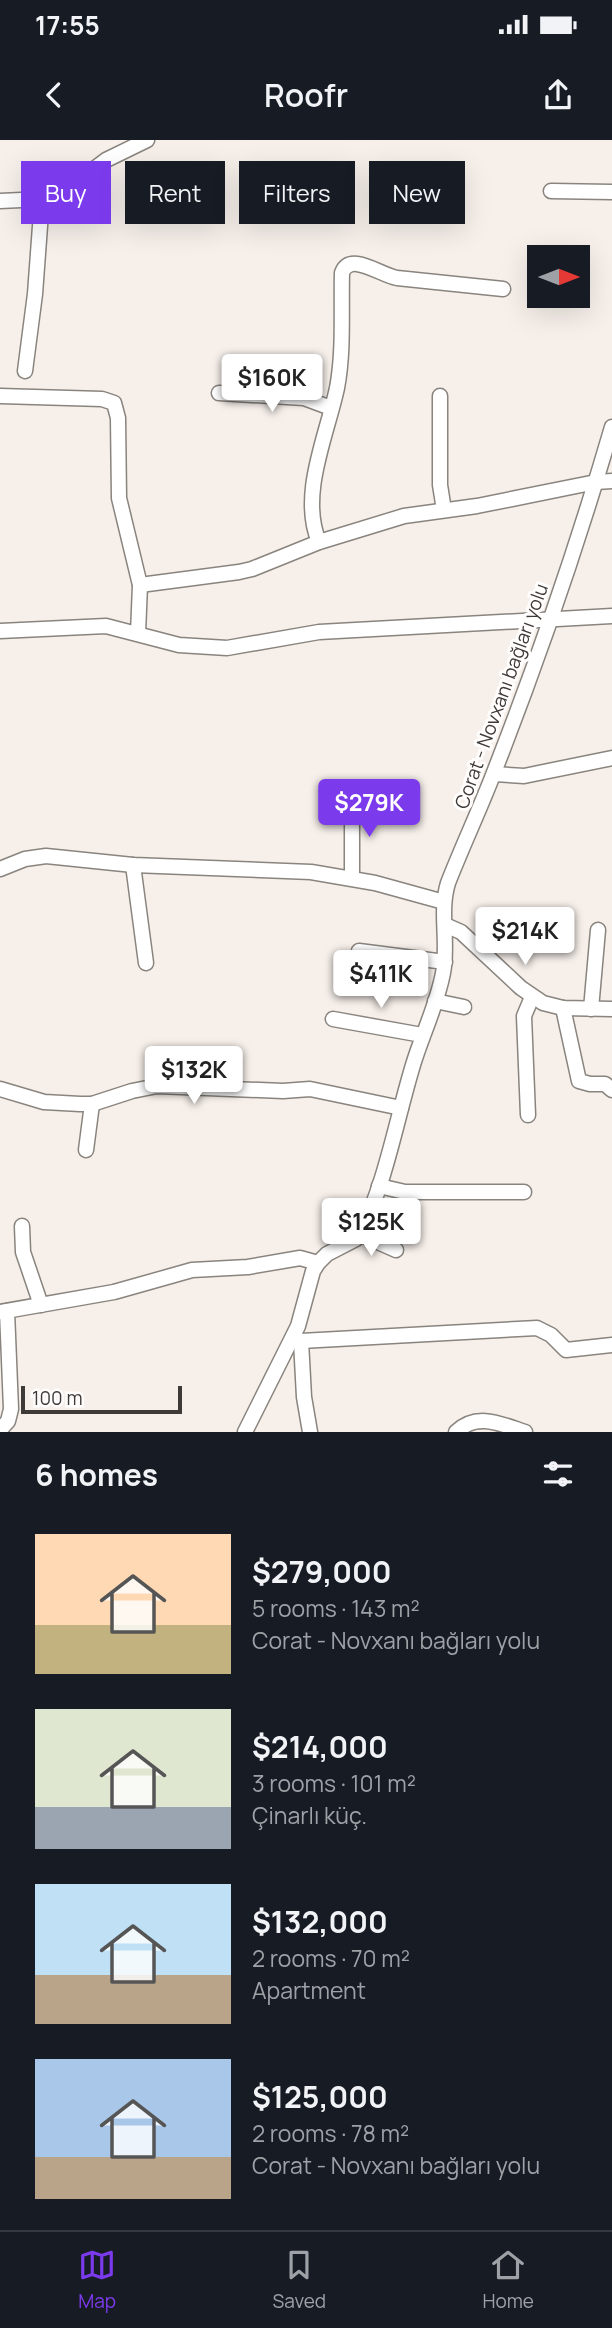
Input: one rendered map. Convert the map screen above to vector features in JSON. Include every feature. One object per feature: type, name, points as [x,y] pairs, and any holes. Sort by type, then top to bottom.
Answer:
[{"type":"street","points":[[105,161],[147,140]]},
{"type":"street","points":[[551,191],[612,192]]},
{"type":"street","points":[[0,201],[21,200]]},
{"type":"street","points":[[25,370],[41,224]]},
{"type":"street","points":[[319,542],[312,520],[313,493],[337,387],[344,267],[349,263],[356,263],[385,276],[503,289]]},
{"type":"street","points":[[219,393],[304,398],[331,408]]},
{"type":"street","points":[[0,396],[102,399],[114,403],[118,418],[119,498],[140,585],[138,634]]},
{"type":"street","points":[[440,396],[440,485],[444,510]]},
{"type":"street","name":"Corat - Novxanı bağları yolu","points":[[360,1234],[379,1186],[422,1035],[435,1001],[444,962],[444,902],[448,883],[494,774],[550,621],[612,427]]},
{"type":"street","points":[[140,585],[252,569],[319,542],[404,516],[477,506],[612,481]]},
{"type":"street","points":[[0,631],[106,626],[179,645],[227,648],[319,632],[612,616]]},
{"type":"street","points":[[494,774],[524,776],[612,758]]},
{"type":"street","points":[[352,800],[352,878]]},
{"type":"street","points":[[0,869],[36,856],[132,865],[311,872],[352,878],[444,902]]},
{"type":"street","points":[[132,865],[146,963]]},
{"type":"street","points":[[445,925],[461,932],[532,997],[563,1008],[612,1009]]},
{"type":"street","points":[[591,1009],[598,930]]},
{"type":"street","points":[[359,951],[444,962]]},
{"type":"street","points":[[528,1115],[524,1016],[532,997]]},
{"type":"street","points":[[435,1001],[464,1007]]},
{"type":"street","points":[[563,1008],[579,1081],[605,1084],[612,1090]]},
{"type":"street","points":[[333,1019],[422,1035]]},
{"type":"street","points":[[0,1089],[44,1102],[92,1104],[157,1086],[320,1090],[401,1108]]},
{"type":"street","points":[[86,1150],[92,1104]]},
{"type":"street","points":[[379,1186],[405,1192],[524,1192]]},
{"type":"street","points":[[22,1226],[23,1252],[41,1305]]},
{"type":"street","points":[[245,1432],[297,1339],[313,1271],[318,1263],[327,1254],[356,1239],[360,1234],[396,1250]]},
{"type":"street","points":[[0,1430],[8,1421],[11,1409],[4,1312],[114,1292],[192,1270],[248,1266],[300,1258],[318,1263]]},
{"type":"street","points":[[297,1339],[537,1328],[551,1335],[566,1350],[612,1345]]},
{"type":"street","points":[[297,1339],[310,1432]]},
{"type":"street","points":[[456,1432],[466,1424],[488,1420],[525,1432]]}]
